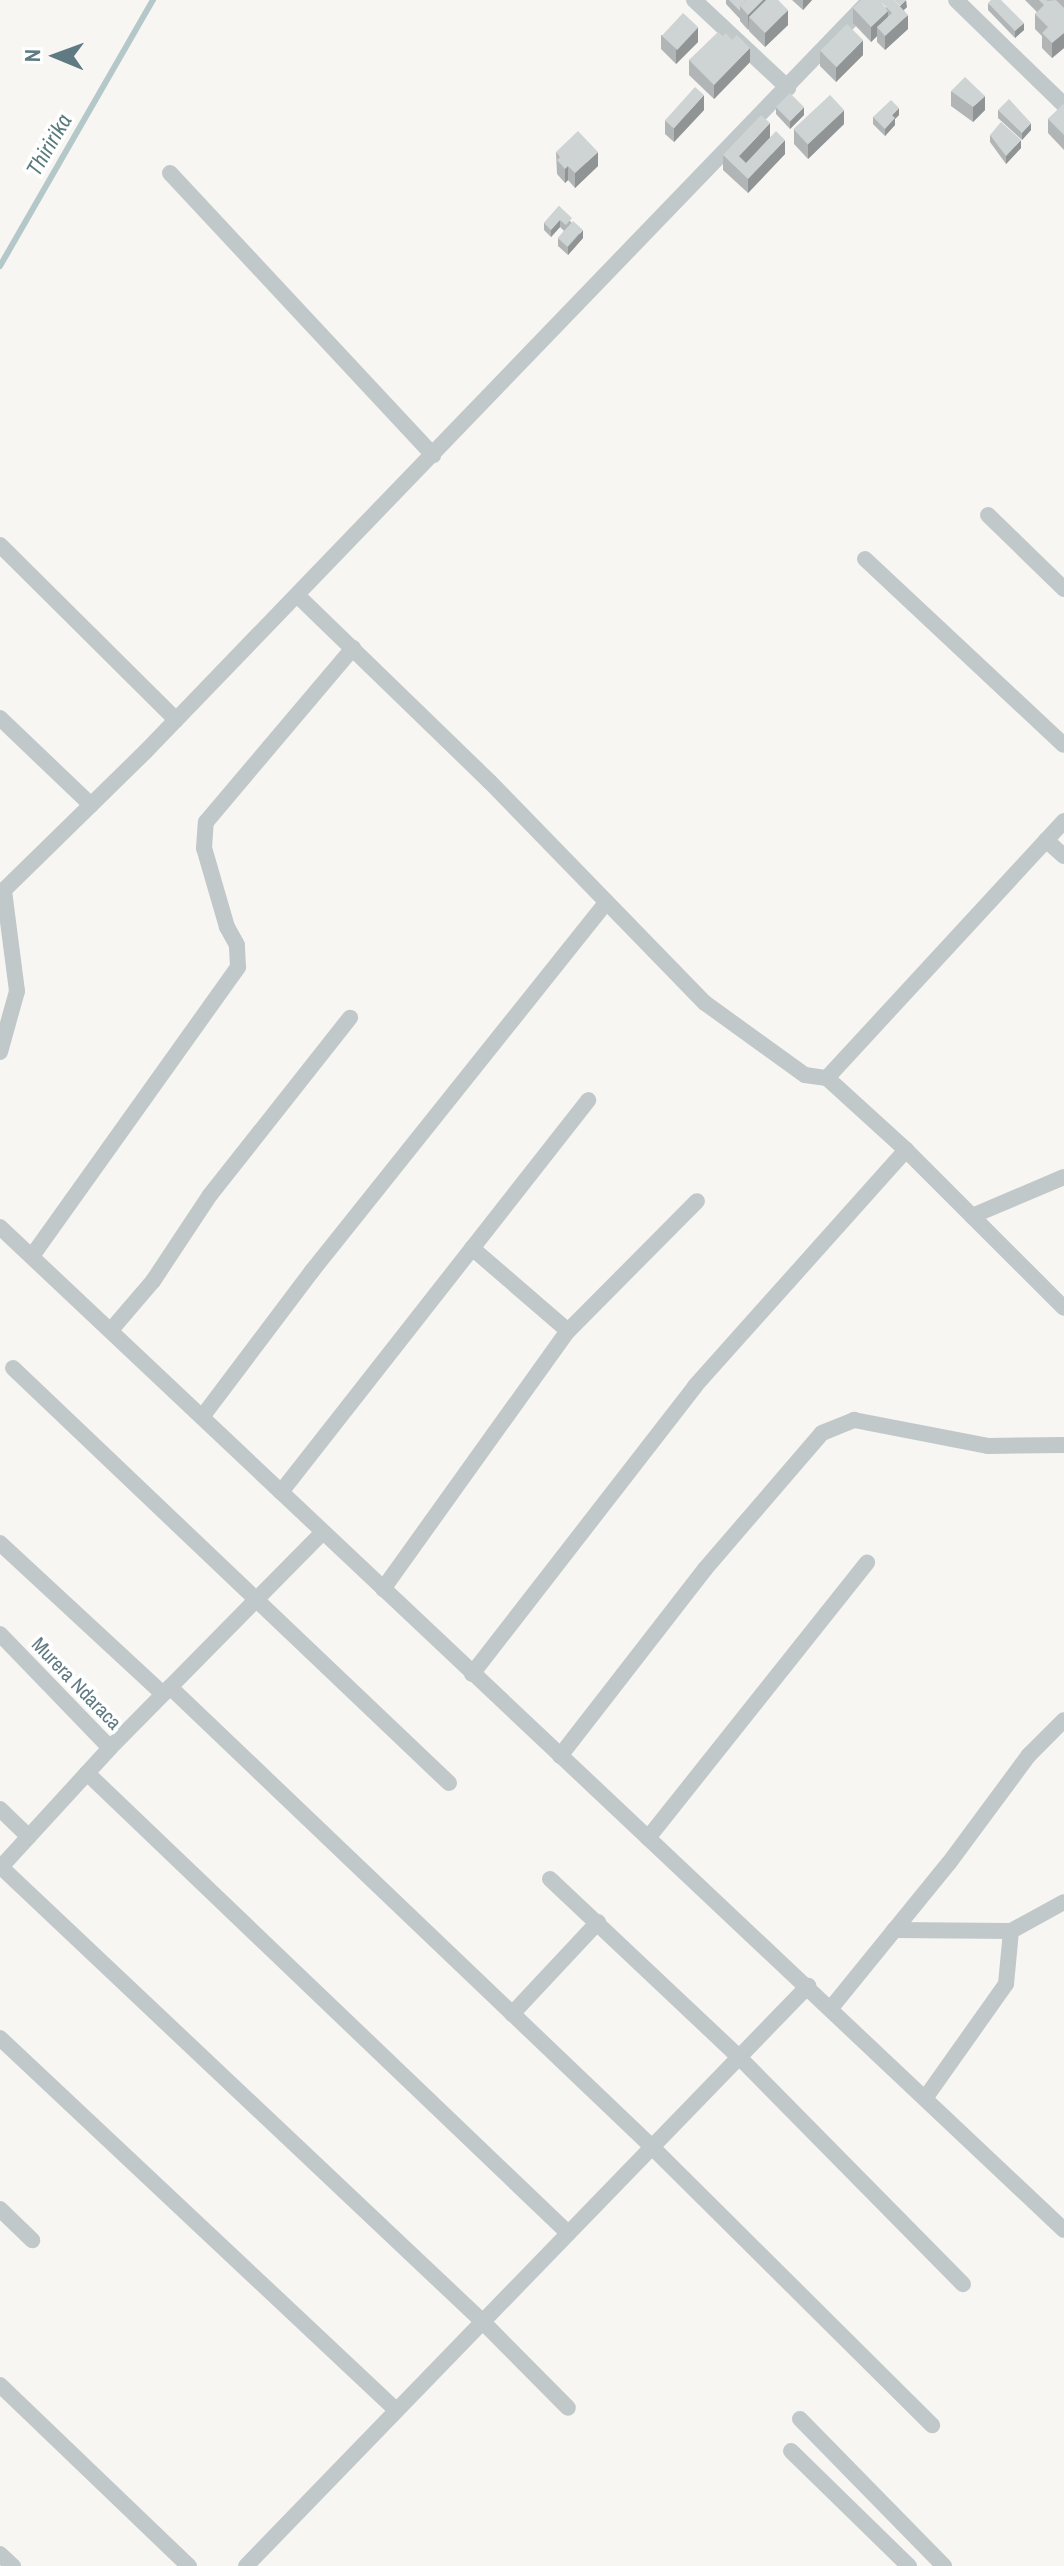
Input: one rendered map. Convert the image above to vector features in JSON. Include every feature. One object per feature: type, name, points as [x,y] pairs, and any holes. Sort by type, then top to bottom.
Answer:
[{"type":"street","points":[[694,0],[788,88]]},
{"type":"street","points":[[0,1052],[17,991],[2,892],[176,720],[870,0]]},
{"type":"street","points":[[956,0],[1064,105]]},
{"type":"street","points":[[170,173],[433,455]]},
{"type":"street","points":[[988,515],[1064,589]]},
{"type":"street","points":[[0,545],[176,720]]},
{"type":"street","points":[[865,559],[1064,745]]},
{"type":"street","points":[[297,595],[705,1003],[805,1075],[827,1078],[906,1150],[1064,1308]]},
{"type":"street","points":[[32,1256],[238,967],[237,945],[227,927],[204,848],[206,822],[353,648]]},
{"type":"street","points":[[0,718],[91,805]]},
{"type":"street","points":[[827,1078],[1064,821]]},
{"type":"street","points":[[1046,840],[1064,856]]},
{"type":"street","points":[[202,1417],[312,1271],[607,902]]},
{"type":"street","points":[[111,1330],[153,1281],[210,1195],[350,1018]]},
{"type":"street","points":[[281,1492],[588,1100]]},
{"type":"street","points":[[472,1674],[695,1386],[906,1150]]},
{"type":"street","points":[[972,1216],[1064,1177]]},
{"type":"street","points":[[383,1589],[568,1331],[697,1201]]},
{"type":"street","points":[[0,1227],[1064,2230]]},
{"type":"street","points":[[472,1248],[568,1331]]},
{"type":"street","points":[[13,1368],[449,1783]]},
{"type":"street","points":[[560,1756],[705,1569],[822,1433],[854,1420],[988,1446],[1064,1445]]},
{"type":"street","points":[[110,1748],[323,1532]]},
{"type":"street","points":[[0,1543],[166,1691],[512,2014],[652,2147],[932,2425]]},
{"type":"street","points":[[648,1838],[867,1563]]},
{"type":"street","name":"Murera Ndaraca","points":[[0,1634],[110,1748],[0,1868]]},
{"type":"street","points":[[831,2008],[1029,1755],[1064,1720]]},
{"type":"street","points":[[87,1773],[568,2233]]},
{"type":"street","points":[[0,1809],[29,1837]]},
{"type":"street","points":[[0,1868],[482,2321],[568,2408]]},
{"type":"street","points":[[550,1879],[739,2057],[963,2284]]},
{"type":"street","points":[[894,1930],[1011,1931],[1064,1902]]},
{"type":"street","points":[[512,2014],[598,1922]]},
{"type":"street","points":[[926,2097],[1006,1984],[1011,1931]]},
{"type":"street","points":[[246,2566],[808,1986]]},
{"type":"street","points":[[0,2038],[396,2410]]},
{"type":"street","points":[[0,2209],[32,2240]]},
{"type":"street","points":[[0,2385],[189,2566]]},
{"type":"street","points":[[800,2419],[944,2566]]},
{"type":"street","points":[[791,2451],[909,2566]]},
{"type":"street","points":[[0,2554],[13,2566]]},
{"type":"building","points":[[729,0],[746,0],[740,11]]},
{"type":"building","points":[[746,0],[763,0],[748,15],[740,6]]},
{"type":"building","points":[[766,0],[778,0],[788,10],[765,33],[749,17]]},
{"type":"building","points":[[861,0],[894,0],[908,15],[885,36],[877,27],[892,13],[881,2],[888,11],[871,27],[853,8]]},
{"type":"building","points":[[1001,0],[1024,23],[1015,31],[988,3]]},
{"type":"building","points":[[1039,0],[1056,0],[1064,8],[1064,33],[1052,43],[1042,33],[1048,27],[1035,14],[1044,5]]},
{"type":"building","points":[[683,13],[698,27],[677,50],[662,36]]},
{"type":"building","points":[[847,24],[863,40],[836,67],[820,51]]},
{"type":"building","points":[[718,32],[723,36],[726,33],[732,40],[737,35],[750,48],[714,85],[689,60]]},
{"type":"building","points":[[965,77],[985,96],[973,107],[951,91]]},
{"type":"building","points":[[695,87],[704,95],[674,128],[665,120]]},
{"type":"building","points":[[790,93],[804,107],[790,121],[776,107]]},
{"type":"building","points":[[830,95],[844,110],[808,144],[793,129]]},
{"type":"building","points":[[1009,99],[1031,123],[1022,133],[998,110]]},
{"type":"building","points":[[891,100],[899,108],[885,129],[873,117]]},
{"type":"building","points":[[1064,105],[1064,135],[1048,119]]},
{"type":"building","points":[[761,115],[770,123],[739,156],[746,163],[776,131],[785,140],[748,179],[723,155]]},
{"type":"building","points":[[1001,122],[1021,140],[1006,156],[990,135]]},
{"type":"building","points":[[578,131],[598,152],[575,173],[568,166],[565,169],[557,160],[560,157],[556,152]]},
{"type":"building","points":[[559,206],[572,218],[566,225],[560,220],[551,230],[544,223]]},
{"type":"building","points":[[573,221],[583,230],[567,247],[558,238]]},
{"type":"waterway","name":"Thiririka","points":[[0,266],[153,0]]}]
